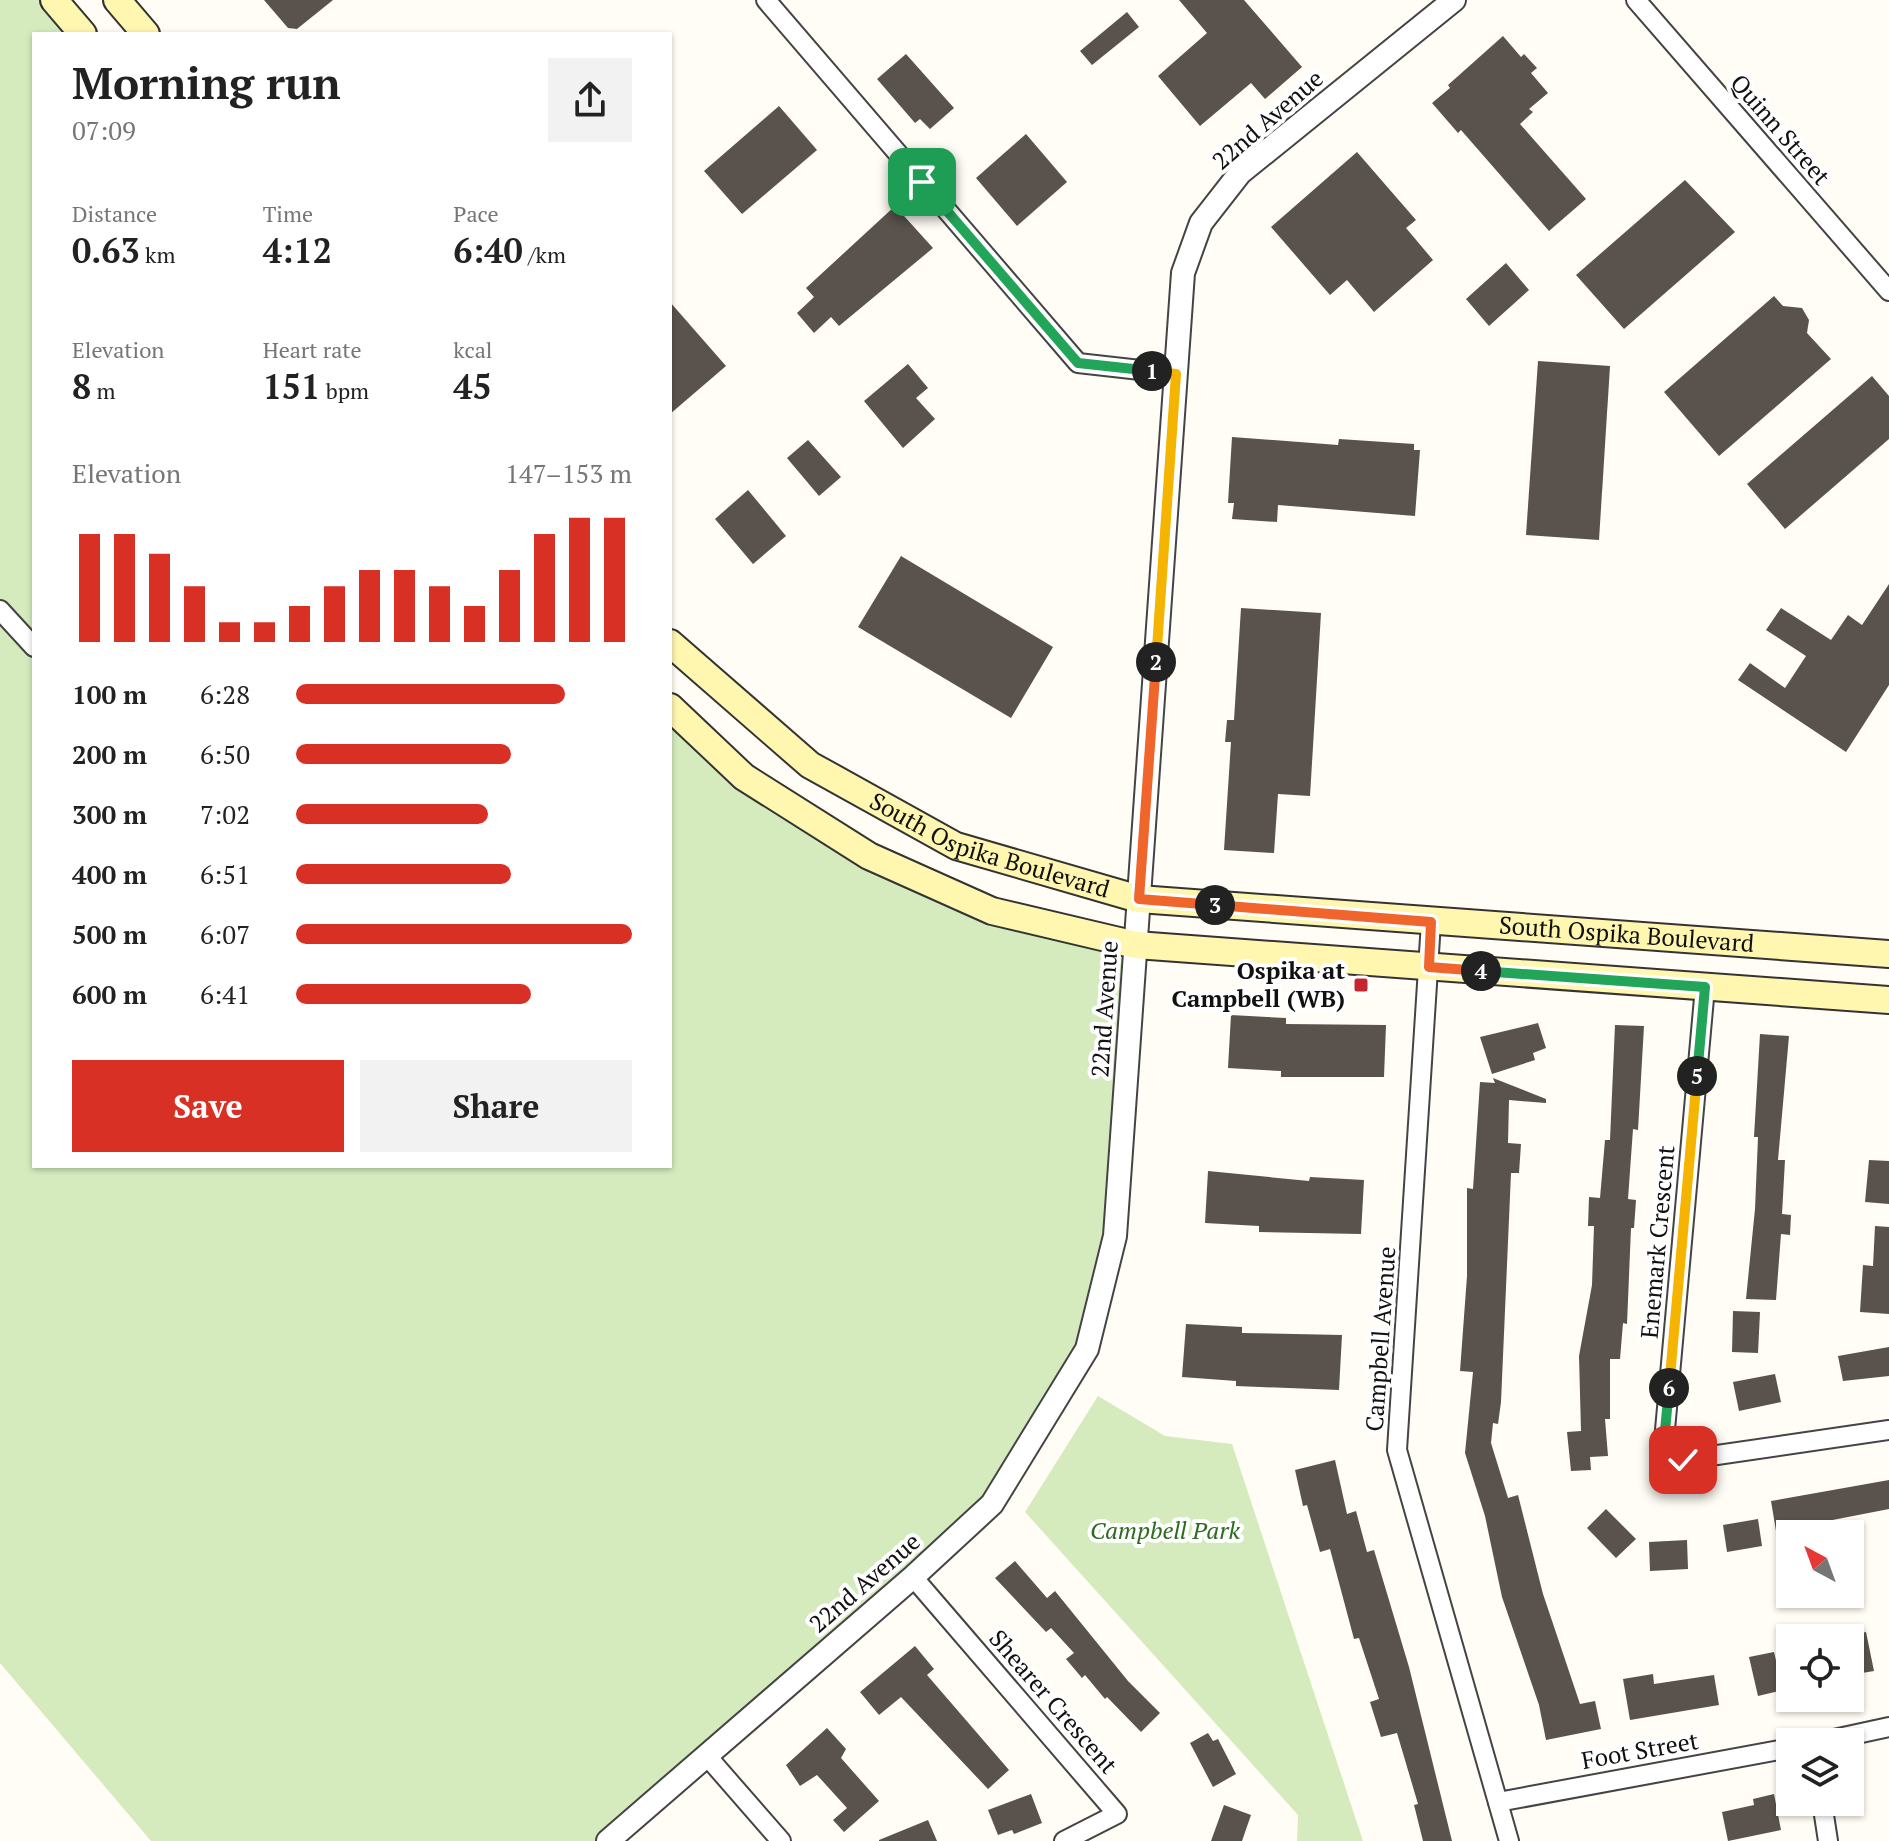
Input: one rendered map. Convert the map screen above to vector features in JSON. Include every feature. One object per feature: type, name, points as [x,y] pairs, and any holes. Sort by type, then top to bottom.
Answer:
[{"type":"main road","points":[[54,0],[81,32]]},
{"type":"main road","points":[[117,0],[144,32]]},
{"type":"main road","name":"South Ospika Boulevard","points":[[672,645],[810,765],[956,846],[1139,899],[1889,954]]},
{"type":"main road","name":"South Ospika Boulevard","points":[[672,709],[744,777],[869,856],[992,911],[1136,945],[1889,1000]]},
{"type":"street","points":[[766,0],[1078,363],[1176,374]]},
{"type":"street","name":"22nd Avenue","points":[[608,1841],[913,1577],[992,1504],[1087,1349],[1115,1236],[1183,273],[1201,223],[1240,173],[1454,0]]},
{"type":"street","name":"Quinn Street","points":[[1636,0],[1889,291]]},
{"type":"street","points":[[0,610],[32,645]]},
{"type":"street","name":"Campbell Avenue","points":[[1431,922],[1397,1450],[1509,1841]]},
{"type":"street","name":"Enemark Crescent","points":[[1705,987],[1662,1463],[1889,1430]]},
{"type":"street","name":"Shearer Crescent","points":[[913,1577],[1117,1814],[1064,1841]]},
{"type":"street","points":[[1864,1732],[1889,1727]]},
{"type":"street","name":"Foot Street","points":[[1498,1802],[1776,1751]]},
{"type":"street","points":[[706,1755],[781,1841]]},
{"type":"street","points":[[1824,1816],[1828,1841]]},
{"type":"green space","points":[[0,0],[50,0],[77,32],[32,32],[32,1168],[672,1168],[672,701],[743,766],[866,856],[1130,945],[1109,1285],[1015,1473],[609,1841],[151,1841],[0,1663]]},
{"type":"green space","name":"Campbell Park","points":[[1098,1396],[1165,1436],[1232,1444],[1363,1841],[1297,1841],[1298,1815],[1025,1512]]},
{"type":"building","points":[[264,0],[333,0],[297,29],[288,28]]},
{"type":"building","points":[[1179,0],[1244,0],[1302,67],[1265,99],[1251,83],[1200,126],[1158,76],[1207,33]]},
{"type":"building","points":[[1127,12],[1139,27],[1092,65],[1080,51]]},
{"type":"building","points":[[1503,36],[1521,57],[1524,54],[1537,68],[1531,73],[1548,93],[1529,109],[1533,112],[1520,124],[1586,199],[1549,231],[1461,130],[1458,133],[1432,103]]},
{"type":"building","points":[[906,54],[954,108],[930,129],[920,119],[915,123],[877,79]]},
{"type":"building","points":[[779,106],[817,150],[742,214],[704,171]]},
{"type":"building","points":[[1026,134],[1067,182],[1017,226],[976,178]]},
{"type":"building","points":[[1357,152],[1416,220],[1406,228],[1433,260],[1374,312],[1347,280],[1330,295],[1271,227]]},
{"type":"building","points":[[1685,180],[1735,232],[1624,329],[1576,275]]},
{"type":"building","points":[[895,206],[933,248],[839,326],[831,317],[814,333],[797,313],[814,297],[806,288]]},
{"type":"building","points":[[1506,263],[1529,290],[1489,326],[1466,299]]},
{"type":"building","points":[[1774,296],[1783,306],[1802,308],[1809,320],[1807,333],[1831,359],[1719,456],[1664,392]]},
{"type":"building","points":[[672,304],[726,366],[672,412]]},
{"type":"building","points":[[1538,361],[1610,366],[1599,540],[1526,535]]},
{"type":"building","points":[[908,364],[928,388],[916,398],[935,419],[903,448],[864,401]]},
{"type":"building","points":[[1872,376],[1889,396],[1889,439],[1785,529],[1747,484]]},
{"type":"building","points":[[1232,437],[1338,445],[1339,439],[1414,444],[1414,450],[1420,450],[1415,516],[1278,505],[1277,522],[1232,519],[1234,503],[1228,503]]},
{"type":"building","points":[[808,440],[841,477],[819,496],[787,458]]},
{"type":"building","points":[[748,490],[786,536],[753,564],[715,519]]},
{"type":"building","points":[[901,556],[1053,647],[1011,718],[858,627]]},
{"type":"building","points":[[1889,584],[1889,685],[1846,752],[1738,680],[1750,663],[1785,688],[1806,656],[1766,630],[1781,608],[1831,640],[1848,615],[1862,625]]},
{"type":"building","points":[[1241,608],[1321,613],[1310,796],[1278,794],[1274,853],[1224,850],[1231,742],[1225,742],[1227,720],[1234,720]]},
{"type":"building","points":[[1231,1015],[1286,1018],[1286,1024],[1386,1025],[1384,1077],[1281,1077],[1281,1071],[1228,1068]]},
{"type":"building","points":[[1538,1023],[1546,1048],[1533,1053],[1535,1060],[1492,1074],[1480,1037]]},
{"type":"building","points":[[1615,1025],[1644,1026],[1638,1130],[1633,1129],[1628,1199],[1636,1200],[1634,1228],[1631,1228],[1627,1324],[1623,1323],[1620,1359],[1610,1359],[1610,1419],[1605,1419],[1608,1456],[1590,1457],[1591,1470],[1571,1471],[1567,1432],[1581,1431],[1579,1356],[1592,1285],[1594,1226],[1588,1226],[1589,1197],[1600,1198],[1605,1140],[1610,1140]]},
{"type":"building","points":[[1760,1034],[1789,1036],[1778,1160],[1785,1160],[1782,1214],[1791,1215],[1790,1235],[1781,1234],[1776,1300],[1746,1299],[1755,1209],[1758,1137],[1754,1137]]},
{"type":"building","points":[[1493,1078],[1546,1099],[1546,1103],[1509,1100],[1508,1143],[1521,1144],[1519,1173],[1511,1173],[1501,1402],[1498,1424],[1493,1423],[1491,1443],[1508,1498],[1518,1495],[1543,1594],[1580,1704],[1595,1701],[1601,1729],[1546,1740],[1539,1705],[1502,1597],[1485,1516],[1465,1453],[1473,1372],[1460,1371],[1467,1276],[1467,1188],[1473,1189],[1480,1082],[1495,1083]]},
{"type":"building","points":[[1869,1160],[1889,1161],[1889,1204],[1865,1202]]},
{"type":"building","points":[[1208,1171],[1309,1181],[1310,1177],[1364,1180],[1361,1234],[1259,1232],[1259,1226],[1205,1223]]},
{"type":"building","points":[[1875,1226],[1889,1227],[1889,1314],[1860,1312],[1863,1265],[1873,1266]]},
{"type":"building","points":[[1733,1311],[1760,1312],[1758,1353],[1732,1352]]},
{"type":"building","points":[[1186,1324],[1242,1327],[1242,1333],[1342,1335],[1339,1390],[1236,1386],[1236,1381],[1182,1377]]},
{"type":"building","points":[[1889,1347],[1889,1376],[1843,1381],[1838,1356]]},
{"type":"building","points":[[1775,1374],[1781,1402],[1739,1411],[1733,1382]]},
{"type":"building","points":[[1335,1460],[1347,1514],[1356,1511],[1367,1552],[1374,1550],[1409,1667],[1452,1841],[1423,1841],[1414,1805],[1418,1804],[1397,1733],[1381,1737],[1370,1702],[1379,1699],[1359,1638],[1354,1639],[1330,1549],[1320,1552],[1307,1505],[1303,1506],[1295,1470]]},
{"type":"building","points":[[1889,1480],[1889,1509],[1832,1520],[1776,1520],[1776,1531],[1771,1501]]},
{"type":"building","points":[[1606,1509],[1636,1539],[1616,1558],[1587,1528]]},
{"type":"building","points":[[1758,1519],[1762,1546],[1727,1552],[1723,1525]]},
{"type":"building","points":[[1687,1540],[1688,1569],[1650,1571],[1649,1542]]},
{"type":"building","points":[[1015,1561],[1047,1598],[1055,1591],[1128,1681],[1160,1713],[1141,1732],[1107,1697],[1105,1699],[1085,1675],[1082,1678],[1066,1659],[1074,1653],[1051,1628],[1046,1632],[995,1578]]},
{"type":"building","points":[[1864,1632],[1874,1671],[1864,1673]]},
{"type":"building","points":[[915,1646],[934,1669],[927,1675],[1009,1770],[988,1789],[901,1697],[879,1715],[860,1692]]},
{"type":"building","points":[[1774,1652],[1776,1692],[1758,1696],[1749,1657]]},
{"type":"building","points":[[1653,1674],[1654,1684],[1714,1675],[1719,1705],[1630,1720],[1623,1679]]},
{"type":"building","points":[[827,1728],[846,1749],[841,1758],[879,1801],[844,1832],[833,1820],[847,1808],[817,1775],[800,1786],[786,1765]]},
{"type":"building","points":[[1208,1733],[1213,1741],[1218,1739],[1236,1774],[1213,1787],[1190,1743]]},
{"type":"building","points":[[1031,1794],[1042,1823],[1014,1834],[1012,1830],[998,1835],[988,1810]]},
{"type":"building","points":[[1774,1794],[1781,1830],[1728,1841],[1722,1812],[1754,1805],[1753,1799]]},
{"type":"building","points":[[1224,1805],[1251,1815],[1242,1841],[1211,1841]]},
{"type":"building","points":[[928,1820],[937,1841],[879,1841],[879,1840]]},
{"type":"place","name":"Ospika at Campbell (WB)","points":[[1361,985]]},
{"type":"route","points":[[922,182],[1078,363],[1176,374],[1139,899],[1431,922],[1429,967],[1705,987],[1662,1463],[1683,1460]]}]
